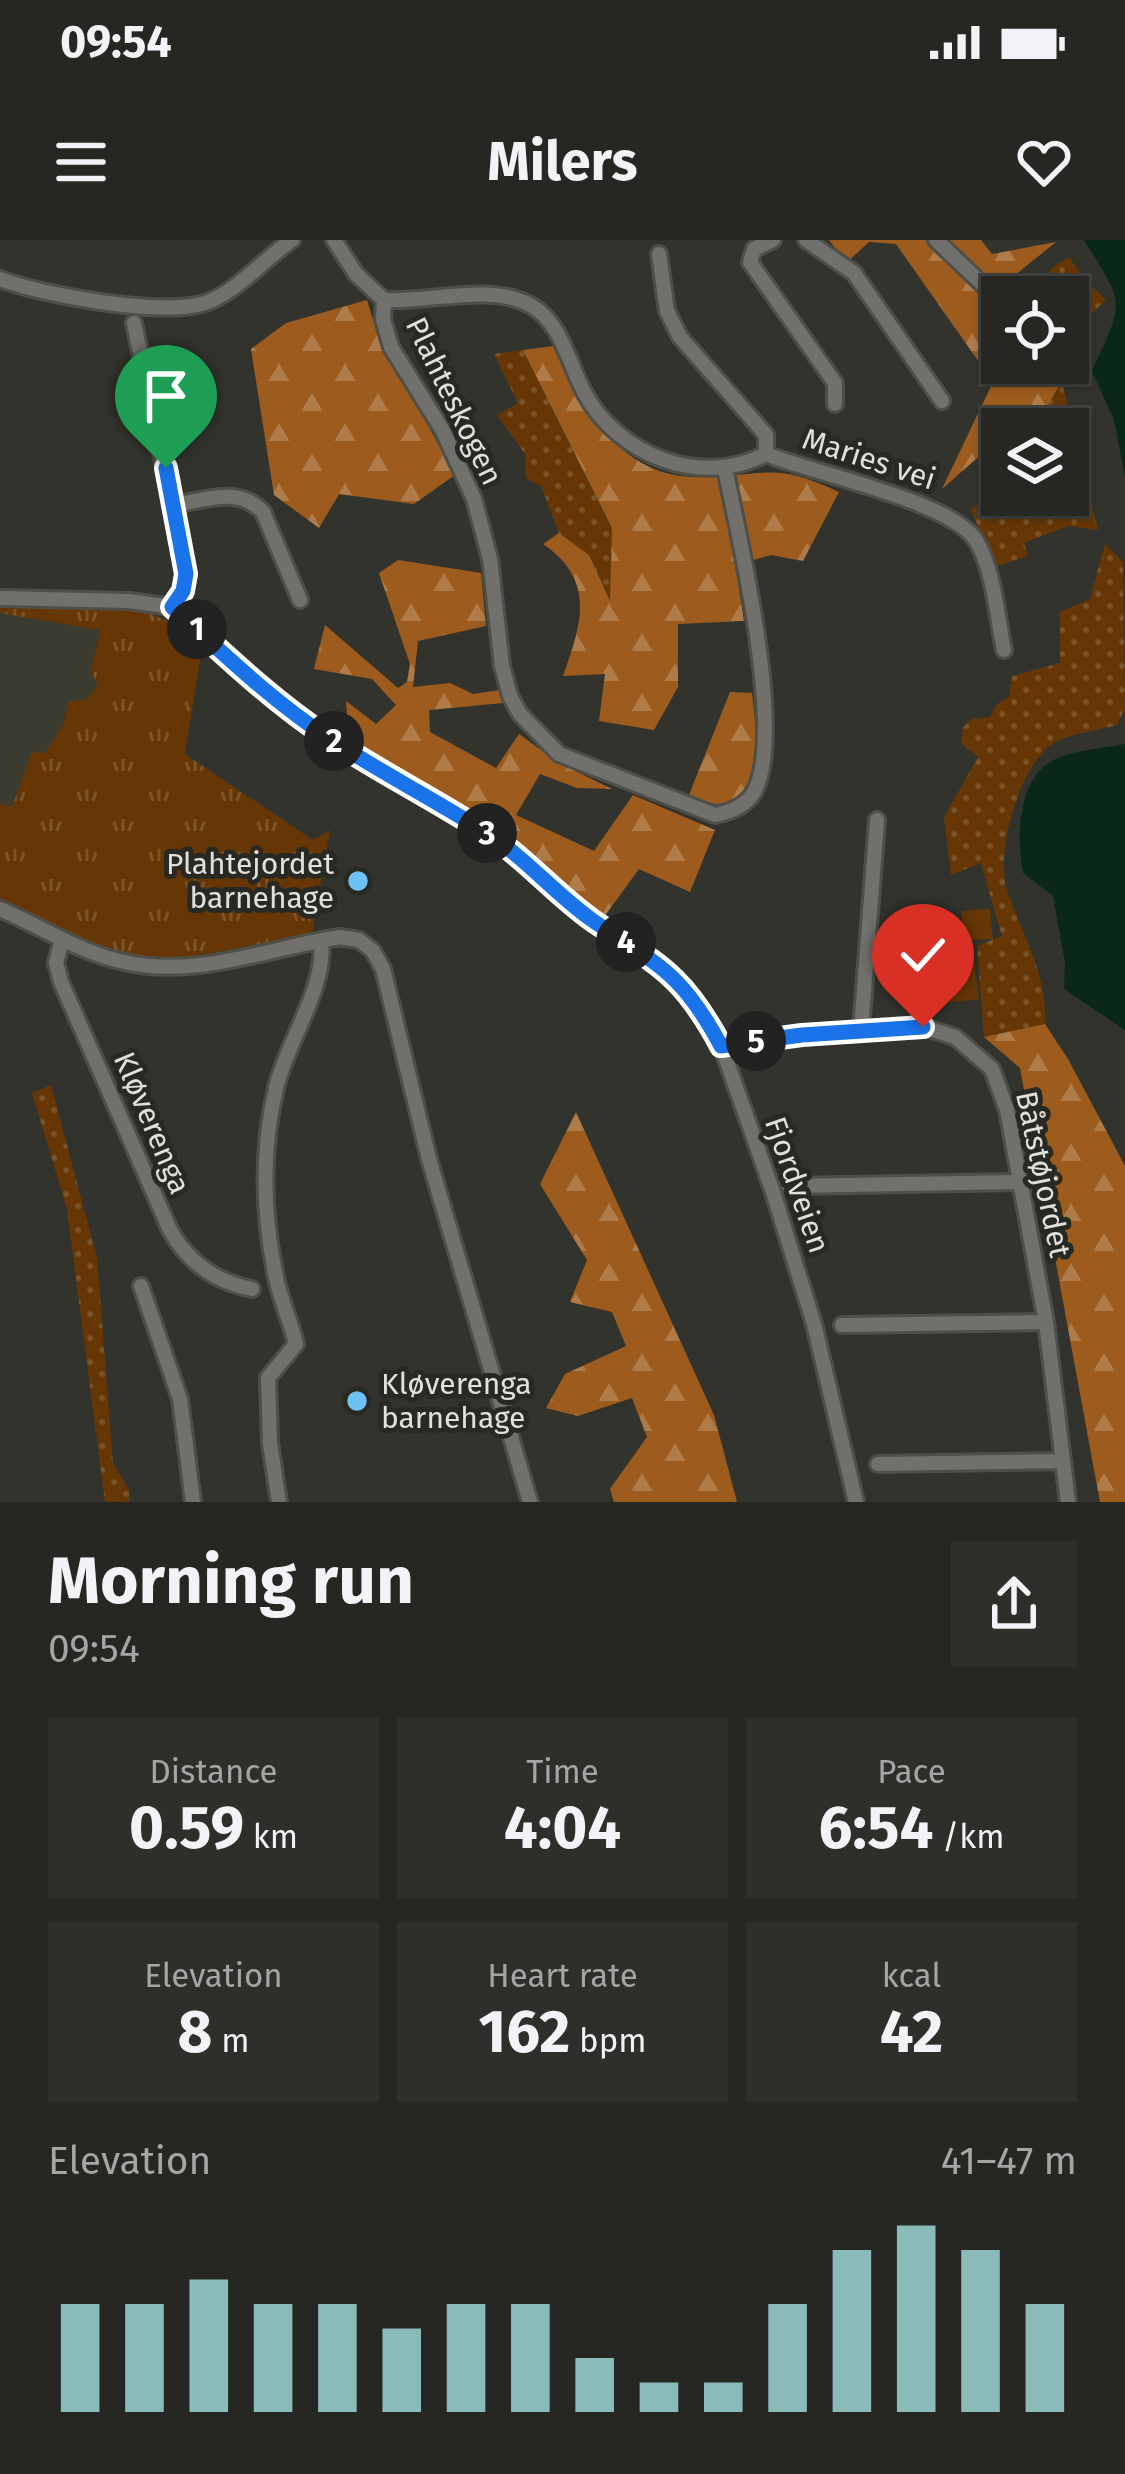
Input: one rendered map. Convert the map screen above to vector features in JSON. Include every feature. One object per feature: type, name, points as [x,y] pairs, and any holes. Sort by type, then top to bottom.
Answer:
[{"type":"street","points":[[0,279],[31,289],[135,305],[192,307],[229,290],[292,240]]},
{"type":"street","points":[[334,240],[356,274],[384,300],[494,295],[533,307],[559,337],[597,413],[625,441],[679,464],[725,470]]},
{"type":"street","points":[[773,240],[754,249],[750,262],[835,383],[835,404]]},
{"type":"street","points":[[806,240],[854,274],[942,401]]},
{"type":"street","points":[[936,240],[981,283]]},
{"type":"street","name":"Maries vei","points":[[659,254],[668,311],[680,337],[766,434],[766,454]]},
{"type":"street","name":"Plahteskogen","points":[[384,300],[383,319],[391,347],[459,460],[474,499],[494,579],[502,666],[520,715],[559,754],[715,815],[746,802],[756,789],[762,737],[761,666],[725,470]]},
{"type":"street","points":[[0,598],[129,601],[172,607],[183,591],[186,574],[174,505],[134,322]]},
{"type":"street","name":"Maries vei","points":[[725,470],[766,454],[942,511],[976,540],[1004,650]]},
{"type":"street","points":[[174,505],[235,495],[254,502],[263,512],[300,600]]},
{"type":"street","name":"Fjordveien","points":[[172,607],[275,701],[522,857],[591,919],[668,970],[696,1001],[721,1046],[772,1189],[814,1324],[856,1502]]},
{"type":"street","points":[[861,1030],[877,820]]},
{"type":"street","points":[[0,909],[117,961],[169,968],[340,937],[359,940],[373,951],[383,969],[429,1159],[530,1502]]},
{"type":"street","name":"Kløverenga","points":[[62,939],[56,963],[61,982],[170,1230],[196,1264],[252,1289]]},
{"type":"street","points":[[279,1502],[270,1443],[268,1378],[296,1344],[273,1256],[266,1204],[267,1138],[286,1052],[321,975],[321,940]]},
{"type":"street","name":"Båtstøjordet","points":[[721,1046],[923,1027],[955,1037],[992,1069],[1007,1110],[1046,1322],[1068,1502]]},
{"type":"street","points":[[789,1186],[1019,1182]]},
{"type":"street","points":[[141,1286],[180,1399],[193,1502]]},
{"type":"street","points":[[842,1325],[1046,1322]]},
{"type":"street","points":[[878,1464],[1062,1461]]},
{"type":"shaded area","points":[[1084,240],[1125,240],[1125,477],[1114,420],[1092,371],[1116,303]]},
{"type":"shaded area","points":[[0,613],[100,630],[91,672],[99,685],[86,700],[69,702],[62,727],[45,754],[32,753],[12,808],[0,804]]},
{"type":"shaded area","points":[[1125,744],[1125,1030],[1064,989],[1065,963],[1053,896],[1023,873],[1020,825],[1027,792],[1044,766],[1074,753]]},
{"type":"green space","points":[[829,240],[981,240],[992,254],[1056,242],[1014,276],[981,276],[981,365],[896,244],[869,242],[846,263]]},
{"type":"green space","points":[[1069,257],[1082,276],[1053,276],[1049,270]]},
{"type":"green space","points":[[1089,284],[1106,300],[1089,316]]},
{"type":"green space","points":[[367,300],[383,353],[455,475],[414,504],[339,494],[319,528],[274,495],[251,349],[286,323]]},
{"type":"green space","points":[[554,346],[592,417],[628,454],[650,467],[704,477],[785,474],[839,492],[803,561],[771,555],[735,565],[744,621],[678,624],[678,687],[654,730],[599,721],[605,674],[563,676],[579,622],[578,589],[560,558],[543,544],[559,533],[589,555],[610,601],[612,528],[523,350]]},
{"type":"green space","points":[[523,350],[612,528],[611,605],[589,555],[559,533],[541,486],[526,478],[525,454],[497,415],[518,403],[494,354]]},
{"type":"green space","points":[[992,384],[1060,384],[1046,408],[981,408],[981,455],[942,489]]},
{"type":"green space","points":[[1060,384],[1063,384],[1069,408],[1046,408]]},
{"type":"green space","points":[[1089,493],[1098,530],[1068,526],[1024,543],[1028,556],[994,567],[971,509],[981,503],[981,516],[1089,516]]},
{"type":"green space","points":[[1105,544],[1123,562],[1125,708],[1117,725],[1054,743],[1041,754],[1021,789],[1007,833],[1004,874],[1038,972],[1045,1024],[984,1037],[977,946],[1002,936],[981,863],[951,875],[944,817],[978,757],[961,743],[963,727],[972,719],[990,717],[997,704],[1009,697],[1012,676],[1060,663],[1060,612],[1090,599]]},
{"type":"green space","points":[[398,560],[481,573],[486,626],[418,641],[413,687],[450,683],[473,694],[500,690],[503,703],[429,710],[430,732],[496,768],[519,734],[559,763],[612,789],[577,788],[540,774],[516,815],[594,851],[633,795],[715,830],[690,892],[639,869],[604,917],[570,895],[526,850],[349,741],[346,701],[376,724],[396,705],[372,679],[314,669],[325,625],[398,688],[407,682],[410,664],[379,573]]},
{"type":"green space","points":[[0,604],[133,609],[181,629],[202,647],[185,754],[313,840],[330,830],[312,935],[171,960],[123,954],[0,906],[0,804],[12,807],[32,752],[45,753],[62,727],[69,701],[86,700],[98,685],[91,672],[100,630],[0,613]]},
{"type":"green space","points":[[730,692],[752,693],[754,759],[743,791],[732,800],[714,804],[689,795]]},
{"type":"green space","points":[[990,909],[993,939],[966,940],[961,911]]},
{"type":"green space","points":[[974,962],[979,999],[934,1004],[930,968]]},
{"type":"green space","points":[[1045,1024],[1125,1166],[1125,1502],[1100,1502],[1020,1068],[984,1037]]},
{"type":"green space","points":[[51,1085],[97,1258],[113,1463],[129,1490],[130,1502],[105,1502],[67,1209],[32,1093]]},
{"type":"green space","points":[[576,1112],[714,1415],[737,1502],[614,1502],[610,1489],[647,1437],[632,1398],[578,1416],[546,1408],[565,1374],[626,1346],[612,1312],[570,1302],[587,1260],[540,1184]]},
{"type":"place","name":"Plahtejordet barnehage","points":[[358,881]]},
{"type":"place","name":"Kløverenga barnehage","points":[[357,1401]]},
{"type":"route","points":[[166,468],[186,574],[183,591],[172,607],[275,701],[522,857],[591,919],[668,970],[696,1001],[721,1046],[923,1027]]}]
